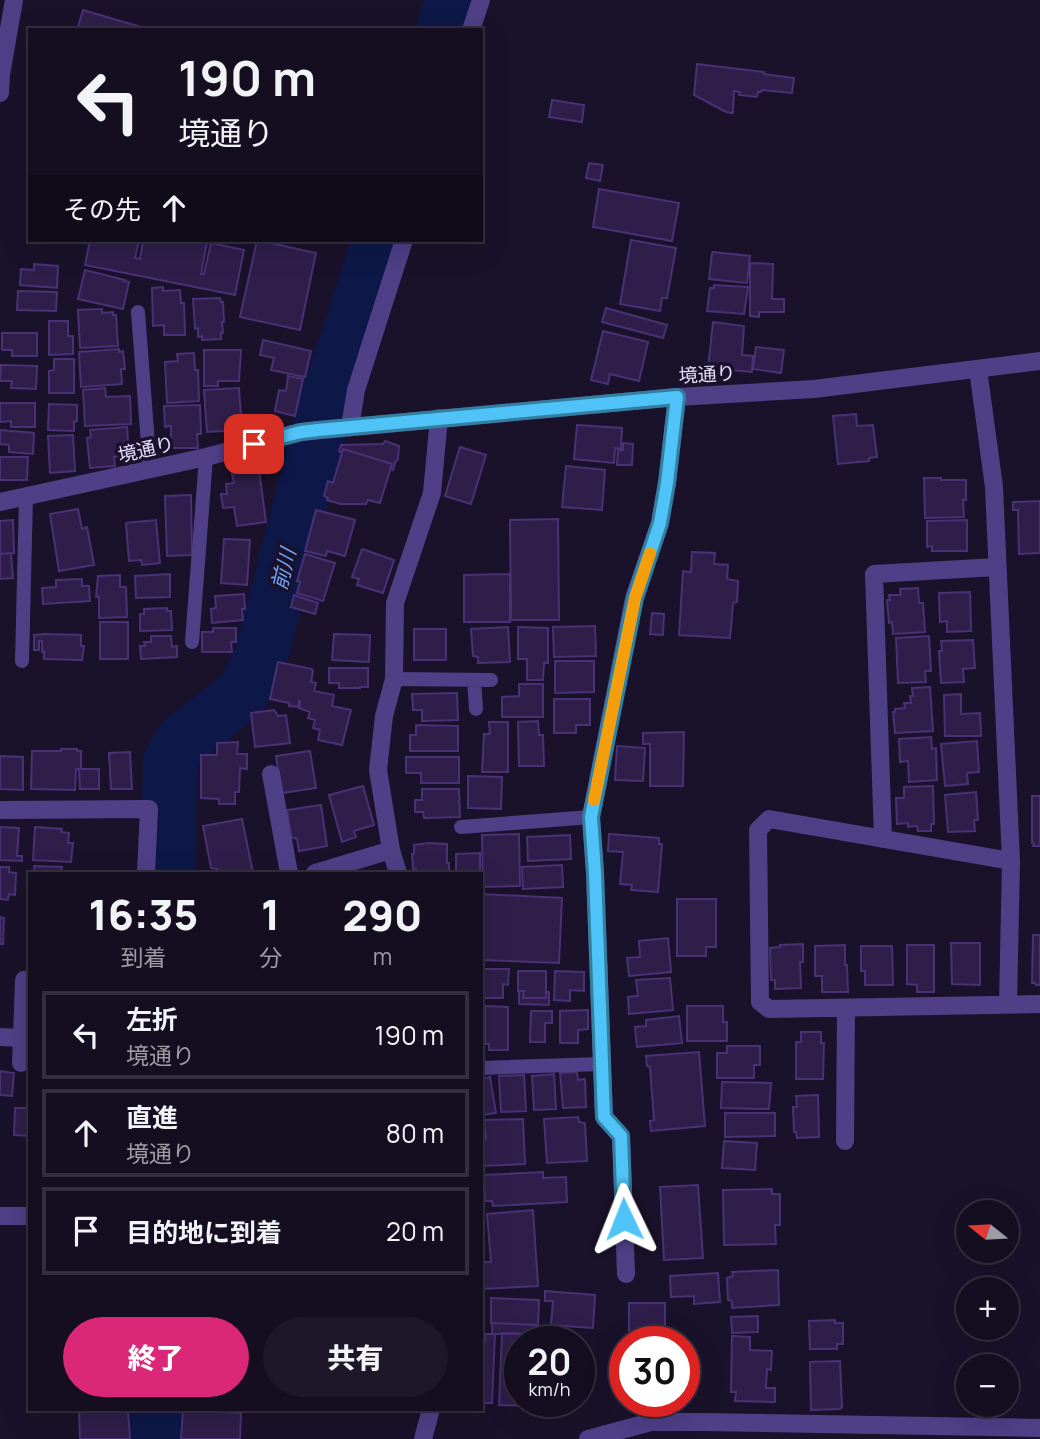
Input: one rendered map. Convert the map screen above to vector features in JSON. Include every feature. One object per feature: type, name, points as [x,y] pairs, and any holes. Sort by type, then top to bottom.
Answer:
[{"type":"street","points":[[0,93],[14,0]]},
{"type":"street","points":[[472,28],[481,0]]},
{"type":"street","points":[[342,428],[403,242]]},
{"type":"street","name":"境通り","points":[[0,502],[206,457],[301,432],[677,397],[814,389],[1040,361]]},
{"type":"street","points":[[978,369],[994,487],[1011,861],[1008,1004]]},
{"type":"street","points":[[626,1275],[621,1136],[604,1117],[591,817],[635,598],[660,523],[677,397]]},
{"type":"street","points":[[398,872],[391,850],[379,770],[384,716],[394,679],[395,603],[432,493],[439,418]]},
{"type":"street","points":[[883,839],[874,574],[997,567]]},
{"type":"street","points":[[271,774],[289,872]]},
{"type":"street","points":[[0,810],[149,809],[146,872]]},
{"type":"street","points":[[1011,861],[769,819],[758,830],[760,1002],[769,1009],[1040,1004]]},
{"type":"street","points":[[318,872],[391,850]]},
{"type":"street","points":[[21,1063],[24,979]]},
{"type":"street","points":[[845,1141],[846,1009]]},
{"type":"street","points":[[0,1037],[22,1038]]},
{"type":"street","points":[[0,1216],[28,1216]]},
{"type":"street","points":[[423,1439],[430,1411]]},
{"type":"street","points":[[588,1439],[611,1436],[651,1422],[962,1432],[1040,1428]]},
{"type":"lane","points":[[138,312],[150,470]]},
{"type":"lane","points":[[192,642],[206,457]]},
{"type":"lane","points":[[22,661],[26,497]]},
{"type":"lane","points":[[394,679],[491,680]]},
{"type":"lane","points":[[474,680],[477,709]]},
{"type":"lane","points":[[461,827],[591,817]]},
{"type":"lane","points":[[483,1068],[601,1064]]},
{"type":"building","points":[[83,10],[144,28],[78,28]]},
{"type":"building","points":[[697,64],[794,78],[792,93],[762,90],[757,97],[739,95],[740,92],[734,91],[733,113],[726,112],[694,95]]},
{"type":"building","points":[[552,100],[584,105],[582,122],[549,117]]},
{"type":"building","points":[[589,163],[603,165],[600,181],[586,178]]},
{"type":"building","points":[[599,189],[679,203],[672,241],[593,227]]},
{"type":"building","points":[[631,240],[676,248],[667,298],[662,298],[660,311],[620,304]]},
{"type":"building","points":[[90,242],[139,242],[135,258],[140,259],[143,242],[207,242],[201,274],[204,274],[211,243],[244,250],[235,295],[85,265]]},
{"type":"building","points":[[257,242],[316,253],[300,330],[240,317]]},
{"type":"building","points":[[713,252],[750,256],[747,283],[709,279]]},
{"type":"building","points":[[750,263],[773,264],[772,299],[784,299],[784,312],[759,312],[759,317],[750,316]]},
{"type":"building","points":[[34,264],[58,266],[57,288],[20,285],[21,269],[34,270]]},
{"type":"building","points":[[85,270],[129,282],[123,309],[78,299]]},
{"type":"building","points":[[714,285],[748,287],[744,314],[707,311],[710,288],[714,288]]},
{"type":"building","points":[[163,287],[163,291],[180,290],[181,303],[184,303],[185,335],[164,335],[164,325],[153,326],[152,288]]},
{"type":"building","points":[[18,291],[57,292],[56,311],[17,310]]},
{"type":"building","points":[[220,298],[223,302],[224,322],[221,339],[202,340],[202,336],[198,337],[198,328],[195,329],[193,299]]},
{"type":"building","points":[[606,308],[667,325],[663,338],[602,322]]},
{"type":"building","points":[[102,309],[102,313],[113,312],[113,315],[116,315],[118,346],[80,348],[78,310]]},
{"type":"building","points":[[49,321],[68,321],[68,336],[73,336],[73,354],[49,355]]},
{"type":"building","points":[[713,322],[744,326],[742,355],[753,356],[752,372],[708,368]]},
{"type":"building","points":[[603,331],[648,342],[639,381],[610,374],[608,384],[591,380]]},
{"type":"building","points":[[2,333],[37,333],[37,356],[12,356],[12,350],[2,350]]},
{"type":"building","points":[[263,340],[311,351],[305,377],[271,370],[274,358],[260,355]]},
{"type":"building","points":[[756,347],[784,350],[781,373],[753,369]]},
{"type":"building","points":[[119,349],[119,352],[123,351],[125,369],[121,369],[122,384],[81,387],[79,352]]},
{"type":"building","points":[[204,350],[241,350],[239,381],[218,381],[218,386],[204,386]]},
{"type":"building","points":[[194,353],[195,370],[198,370],[199,401],[167,403],[165,362],[178,361],[177,354]]},
{"type":"building","points":[[54,359],[74,359],[74,393],[49,393],[49,371],[54,370]]},
{"type":"building","points":[[1,365],[37,366],[36,389],[11,388],[12,381],[0,381]]},
{"type":"building","points":[[288,376],[303,379],[295,416],[275,411],[279,390],[286,391]]},
{"type":"building","points":[[105,388],[106,397],[130,396],[131,424],[85,426],[83,390]]},
{"type":"building","points":[[239,388],[239,430],[207,432],[204,390]]},
{"type":"building","points":[[0,403],[35,403],[35,427],[11,427],[11,421],[0,422]]},
{"type":"building","points":[[49,404],[77,405],[74,431],[48,430]]},
{"type":"building","points":[[200,405],[201,434],[197,434],[198,448],[171,448],[171,426],[165,427],[164,406]]},
{"type":"building","points":[[856,414],[857,426],[873,425],[877,457],[869,458],[869,461],[838,464],[833,416]]},
{"type":"building","points":[[577,425],[622,428],[621,449],[615,448],[614,463],[574,459]]},
{"type":"building","points":[[127,427],[129,456],[114,457],[115,466],[90,468],[87,438],[91,437],[90,430]]},
{"type":"building","points":[[0,430],[34,433],[33,454],[9,452],[9,445],[0,444]]},
{"type":"building","points":[[73,435],[75,471],[50,473],[48,436]]},
{"type":"building","points":[[385,441],[399,446],[398,459],[393,470],[390,469],[392,464],[343,449],[342,453],[339,451],[341,445],[383,444]]},
{"type":"building","points":[[623,443],[633,444],[632,465],[617,465],[618,450],[623,450]]},
{"type":"building","points":[[460,447],[486,455],[471,504],[445,496]]},
{"type":"building","points":[[343,449],[392,464],[380,503],[368,500],[366,504],[341,504],[327,500],[324,496],[328,481],[333,483]]},
{"type":"building","points":[[0,457],[28,457],[27,480],[0,480]]},
{"type":"building","points":[[566,466],[605,470],[602,510],[562,507]]},
{"type":"building","points":[[259,470],[266,522],[237,526],[234,507],[223,508],[221,494],[227,494],[226,484],[234,483],[232,473]]},
{"type":"building","points":[[924,478],[966,480],[964,517],[925,518]]},
{"type":"building","points":[[191,495],[192,555],[167,556],[165,496]]},
{"type":"building","points":[[1040,501],[1040,553],[1019,554],[1018,510],[1013,510],[1013,502]]},
{"type":"building","points":[[78,509],[82,529],[87,527],[94,565],[59,571],[50,514]]},
{"type":"building","points":[[316,510],[355,520],[345,556],[327,551],[326,556],[305,551]]},
{"type":"building","points":[[558,519],[559,620],[511,620],[510,520]]},
{"type":"building","points":[[13,520],[14,553],[0,554],[0,521]]},
{"type":"building","points":[[156,520],[160,563],[142,565],[141,560],[129,561],[126,523]]},
{"type":"building","points":[[967,520],[967,551],[932,551],[932,546],[927,547],[927,521]]},
{"type":"building","points":[[224,539],[250,540],[247,585],[221,583]]},
{"type":"building","points":[[362,549],[394,560],[383,593],[357,585],[359,579],[352,577]]},
{"type":"building","points":[[692,552],[715,553],[714,564],[728,565],[727,579],[738,581],[730,638],[679,635],[683,571],[691,572]]},
{"type":"building","points":[[11,553],[13,578],[0,579],[0,554]]},
{"type":"building","points":[[305,554],[335,563],[323,601],[297,593],[300,582],[297,581]]},
{"type":"building","points":[[170,574],[170,597],[136,598],[135,576]]},
{"type":"building","points":[[510,574],[510,622],[464,622],[464,575]]},
{"type":"building","points":[[120,575],[120,587],[126,587],[127,617],[99,618],[99,597],[96,597],[98,576]]},
{"type":"building","points":[[82,579],[82,586],[89,586],[90,601],[43,604],[42,588],[56,587],[56,580]]},
{"type":"building","points":[[918,588],[919,603],[923,603],[925,632],[893,634],[892,622],[889,623],[889,595],[901,595],[900,589]]},
{"type":"building","points":[[970,592],[971,631],[947,632],[947,621],[940,622],[939,593]]},
{"type":"building","points":[[244,594],[243,620],[212,623],[211,609],[216,608],[215,596]]},
{"type":"building","points":[[294,595],[318,603],[315,614],[291,607]]},
{"type":"building","points":[[167,608],[167,611],[171,611],[172,630],[140,631],[140,614],[144,614],[144,609]]},
{"type":"building","points":[[652,613],[664,614],[663,635],[650,634]]},
{"type":"building","points":[[100,622],[128,622],[128,659],[100,659]]},
{"type":"building","points":[[595,626],[596,656],[554,657],[553,627]]},
{"type":"building","points":[[508,627],[510,662],[478,663],[478,657],[473,656],[471,629]]},
{"type":"building","points":[[518,627],[548,628],[548,663],[544,663],[543,680],[527,680],[527,659],[518,659]]},
{"type":"building","points":[[213,628],[236,628],[236,642],[231,642],[232,652],[202,652],[202,632],[213,632]]},
{"type":"building","points":[[414,629],[446,629],[446,660],[414,660]]},
{"type":"building","points":[[334,634],[370,635],[369,662],[332,660]]},
{"type":"building","points":[[34,635],[81,635],[81,646],[84,646],[82,660],[44,659],[42,641],[39,641],[39,650],[34,650]]},
{"type":"building","points":[[151,636],[171,636],[172,647],[177,646],[177,657],[141,659],[140,646],[145,646],[144,642],[151,642]]},
{"type":"building","points":[[929,636],[931,671],[925,671],[926,682],[898,683],[896,638]]},
{"type":"building","points":[[973,640],[975,668],[963,669],[964,682],[941,683],[941,641]]},
{"type":"building","points":[[555,661],[594,661],[594,692],[555,693]]},
{"type":"building","points":[[278,662],[312,669],[311,682],[316,683],[314,691],[334,695],[332,706],[351,710],[342,745],[318,740],[320,730],[313,728],[315,720],[308,718],[310,712],[299,708],[300,701],[298,707],[270,699]]},
{"type":"building","points":[[329,668],[368,668],[368,687],[339,688],[339,683],[329,683]]},
{"type":"building","points":[[519,684],[543,684],[543,717],[502,717],[502,697],[519,696]]},
{"type":"building","points":[[930,687],[933,731],[895,733],[895,709],[905,708],[904,703],[911,703],[912,688]]},
{"type":"building","points":[[457,693],[458,720],[422,721],[422,710],[413,710],[412,694]]},
{"type":"building","points":[[961,694],[961,714],[980,713],[981,736],[945,736],[944,695]]},
{"type":"building","points":[[554,699],[590,699],[590,725],[576,725],[576,733],[554,733]]},
{"type":"building","points":[[274,710],[278,716],[286,715],[290,743],[255,747],[251,713]]},
{"type":"building","points":[[538,721],[539,735],[543,735],[544,766],[519,766],[518,722]]},
{"type":"building","points":[[489,722],[508,722],[508,772],[482,772],[484,734],[490,734]]},
{"type":"building","points":[[416,725],[458,726],[458,751],[410,751],[410,735],[416,735]]},
{"type":"building","points":[[684,732],[683,786],[650,786],[650,744],[643,744],[643,733]]},
{"type":"building","points":[[931,737],[932,749],[936,748],[937,780],[909,782],[908,761],[900,762],[899,739]]},
{"type":"building","points":[[977,741],[979,772],[967,773],[968,784],[945,786],[941,744]]},
{"type":"building","points":[[238,742],[237,754],[247,754],[247,769],[240,768],[239,792],[235,792],[235,804],[219,804],[219,799],[201,798],[201,755],[217,755],[217,743]]},
{"type":"building","points":[[617,746],[645,748],[643,781],[615,780]]},
{"type":"building","points":[[32,751],[81,751],[81,769],[76,769],[75,790],[31,789]]},
{"type":"building","points":[[310,751],[316,788],[282,793],[276,756]]},
{"type":"building","points":[[130,752],[132,789],[111,789],[109,753]]},
{"type":"building","points":[[0,756],[23,757],[23,790],[0,789]]},
{"type":"building","points":[[406,757],[459,757],[459,783],[421,783],[421,773],[406,773]]},
{"type":"building","points":[[79,769],[99,769],[99,789],[80,789]]},
{"type":"building","points":[[468,776],[502,777],[501,809],[468,808]]},
{"type":"building","points":[[363,786],[374,825],[354,831],[356,837],[342,842],[329,795]]},
{"type":"building","points":[[933,786],[934,824],[931,824],[931,831],[918,831],[917,826],[908,827],[908,823],[897,824],[896,798],[904,798],[904,787]]},
{"type":"building","points":[[422,789],[459,789],[460,817],[424,818],[423,812],[415,812],[415,800],[422,800]]},
{"type":"building","points":[[976,792],[978,820],[974,820],[975,831],[948,832],[945,795]]},
{"type":"building","points":[[1032,796],[1040,796],[1040,846],[1033,846],[1032,843]]},
{"type":"building","points":[[321,805],[327,846],[299,851],[297,839],[291,837],[287,810]]},
{"type":"building","points":[[242,819],[253,872],[218,872],[217,869],[211,868],[203,826]]},
{"type":"building","points":[[0,827],[19,828],[17,856],[22,856],[22,861],[0,860]]},
{"type":"building","points":[[35,827],[62,829],[61,832],[69,833],[68,843],[73,843],[71,862],[33,860]]},
{"type":"building","points":[[519,834],[520,886],[483,887],[482,835]]},
{"type":"building","points":[[609,834],[659,838],[659,844],[662,844],[658,892],[631,890],[632,885],[620,884],[623,852],[608,851]]},
{"type":"building","points":[[570,835],[571,859],[528,861],[527,837]]},
{"type":"building","points":[[447,844],[449,872],[413,870],[414,845]]},
{"type":"building","points":[[480,853],[480,872],[456,872],[456,854]]},
{"type":"building","points":[[562,865],[563,887],[523,889],[522,867]]},
{"type":"building","points":[[34,866],[62,867],[61,872],[34,872]]},
{"type":"building","points":[[0,867],[9,867],[9,872],[16,873],[15,895],[9,894],[8,900],[0,899]]},
{"type":"building","points":[[483,894],[562,898],[559,963],[483,960]]},
{"type":"building","points":[[677,899],[716,899],[716,947],[706,947],[706,956],[677,956]]},
{"type":"building","points":[[0,917],[4,918],[3,944],[0,944]]},
{"type":"building","points":[[1033,935],[1040,935],[1040,985],[1032,983]]},
{"type":"building","points":[[668,938],[671,972],[629,976],[627,958],[640,957],[639,941]]},
{"type":"building","points":[[951,943],[980,943],[980,985],[952,984]]},
{"type":"building","points":[[803,944],[803,962],[800,962],[801,988],[775,989],[775,980],[771,980],[770,948]]},
{"type":"building","points":[[845,945],[848,992],[822,992],[822,976],[815,976],[815,946]]},
{"type":"building","points":[[907,945],[934,945],[934,992],[917,992],[917,985],[907,984]]},
{"type":"building","points":[[861,946],[892,946],[893,985],[865,985],[865,971],[861,971]]},
{"type":"building","points":[[484,969],[509,969],[508,985],[503,984],[503,998],[484,998]]},
{"type":"building","points":[[518,971],[546,971],[546,998],[523,998],[524,991],[518,991]]},
{"type":"building","points":[[555,971],[584,972],[584,991],[570,990],[570,1001],[554,1000]]},
{"type":"building","points":[[670,978],[673,1010],[629,1014],[628,997],[638,996],[636,980]]},
{"type":"building","points":[[519,991],[524,991],[523,998],[546,998],[546,992],[549,992],[549,1005],[519,1004]]},
{"type":"building","points":[[485,1006],[508,1007],[508,1050],[489,1050],[489,1044],[485,1044]]},
{"type":"building","points":[[687,1006],[723,1006],[723,1022],[727,1022],[727,1041],[687,1041]]},
{"type":"building","points":[[588,1010],[588,1029],[578,1030],[578,1043],[560,1043],[560,1011]]},
{"type":"building","points":[[531,1011],[552,1011],[552,1023],[545,1023],[545,1042],[530,1042]]},
{"type":"building","points":[[679,1016],[682,1043],[637,1047],[635,1027],[646,1026],[646,1020]]},
{"type":"building","points":[[801,1032],[821,1032],[821,1043],[824,1043],[823,1079],[796,1079],[796,1042],[801,1042]]},
{"type":"building","points":[[727,1046],[760,1046],[760,1065],[754,1065],[754,1078],[717,1078],[717,1053],[727,1053]]},
{"type":"building","points":[[699,1052],[705,1126],[651,1131],[650,1121],[654,1120],[650,1067],[647,1066],[646,1056]]},
{"type":"building","points":[[0,1071],[14,1073],[12,1096],[0,1095]]},
{"type":"building","points":[[577,1072],[578,1080],[585,1079],[586,1107],[563,1108],[560,1073]]},
{"type":"building","points":[[554,1074],[556,1109],[534,1110],[532,1076]]},
{"type":"building","points":[[524,1075],[526,1111],[501,1112],[499,1076]]},
{"type":"building","points":[[490,1077],[496,1113],[483,1115],[483,1079]]},
{"type":"building","points":[[722,1082],[771,1083],[769,1109],[721,1108]]},
{"type":"building","points":[[818,1095],[819,1137],[797,1138],[794,1132],[793,1107],[797,1107],[796,1096]]},
{"type":"building","points":[[15,1108],[28,1108],[28,1136],[14,1135]]},
{"type":"building","points":[[725,1113],[775,1113],[775,1136],[725,1137]]},
{"type":"building","points":[[578,1117],[579,1122],[585,1123],[587,1161],[547,1163],[544,1119]]},
{"type":"building","points":[[523,1119],[525,1164],[483,1166],[483,1139],[486,1139],[484,1120]]},
{"type":"building","points":[[724,1141],[757,1143],[755,1170],[722,1168]]},
{"type":"building","points":[[543,1172],[543,1178],[566,1177],[567,1202],[493,1206],[492,1201],[485,1201],[484,1175]]},
{"type":"building","points":[[698,1185],[703,1258],[664,1260],[660,1187]]},
{"type":"building","points":[[772,1189],[772,1194],[780,1194],[780,1225],[775,1225],[776,1244],[724,1245],[723,1190]]},
{"type":"building","points":[[533,1210],[538,1286],[483,1289],[483,1262],[491,1262],[487,1214]]},
{"type":"building","points":[[778,1270],[779,1305],[732,1308],[732,1301],[728,1300],[727,1278],[733,1276],[732,1272]]},
{"type":"building","points":[[718,1273],[720,1302],[694,1304],[694,1296],[671,1297],[670,1276]]},
{"type":"building","points":[[545,1291],[595,1295],[593,1326],[551,1325],[553,1301],[545,1301]]},
{"type":"building","points":[[491,1298],[539,1300],[538,1325],[491,1323]]},
{"type":"building","points":[[629,1303],[665,1303],[665,1326],[629,1326]]},
{"type":"building","points":[[758,1316],[758,1332],[732,1333],[731,1317]]},
{"type":"building","points":[[835,1320],[835,1323],[843,1323],[843,1344],[837,1344],[837,1349],[810,1349],[809,1321]]},
{"type":"building","points":[[492,1323],[538,1325],[504,1326],[504,1334],[492,1334]]},
{"type":"building","points":[[502,1333],[504,1333],[504,1405],[499,1405]]},
{"type":"building","points":[[485,1334],[495,1334],[492,1403],[483,1403]]},
{"type":"building","points":[[732,1336],[750,1337],[750,1350],[772,1351],[766,1388],[775,1388],[775,1402],[735,1401],[736,1392],[731,1392]]},
{"type":"building","points":[[840,1361],[842,1407],[811,1410],[810,1362]]},
{"type":"building","points":[[79,1411],[128,1411],[130,1439],[80,1439]]},
{"type":"building","points":[[183,1411],[241,1413],[240,1439],[181,1439]]},
{"type":"waterway","name":"前川","points":[[444,28],[452,0]]},
{"type":"waterway","name":"前川","points":[[168,872],[170,762],[182,741],[241,695],[260,661],[330,388],[378,242]]},
{"type":"waterway","name":"前川","points":[[157,1439],[158,1411]]},
{"type":"slow traffic","points":[[594,800],[635,598],[650,553]]},
{"type":"route","points":[[254,444],[318,430],[677,397],[660,523],[635,598],[591,817],[604,1117],[621,1136],[624,1219]]}]
